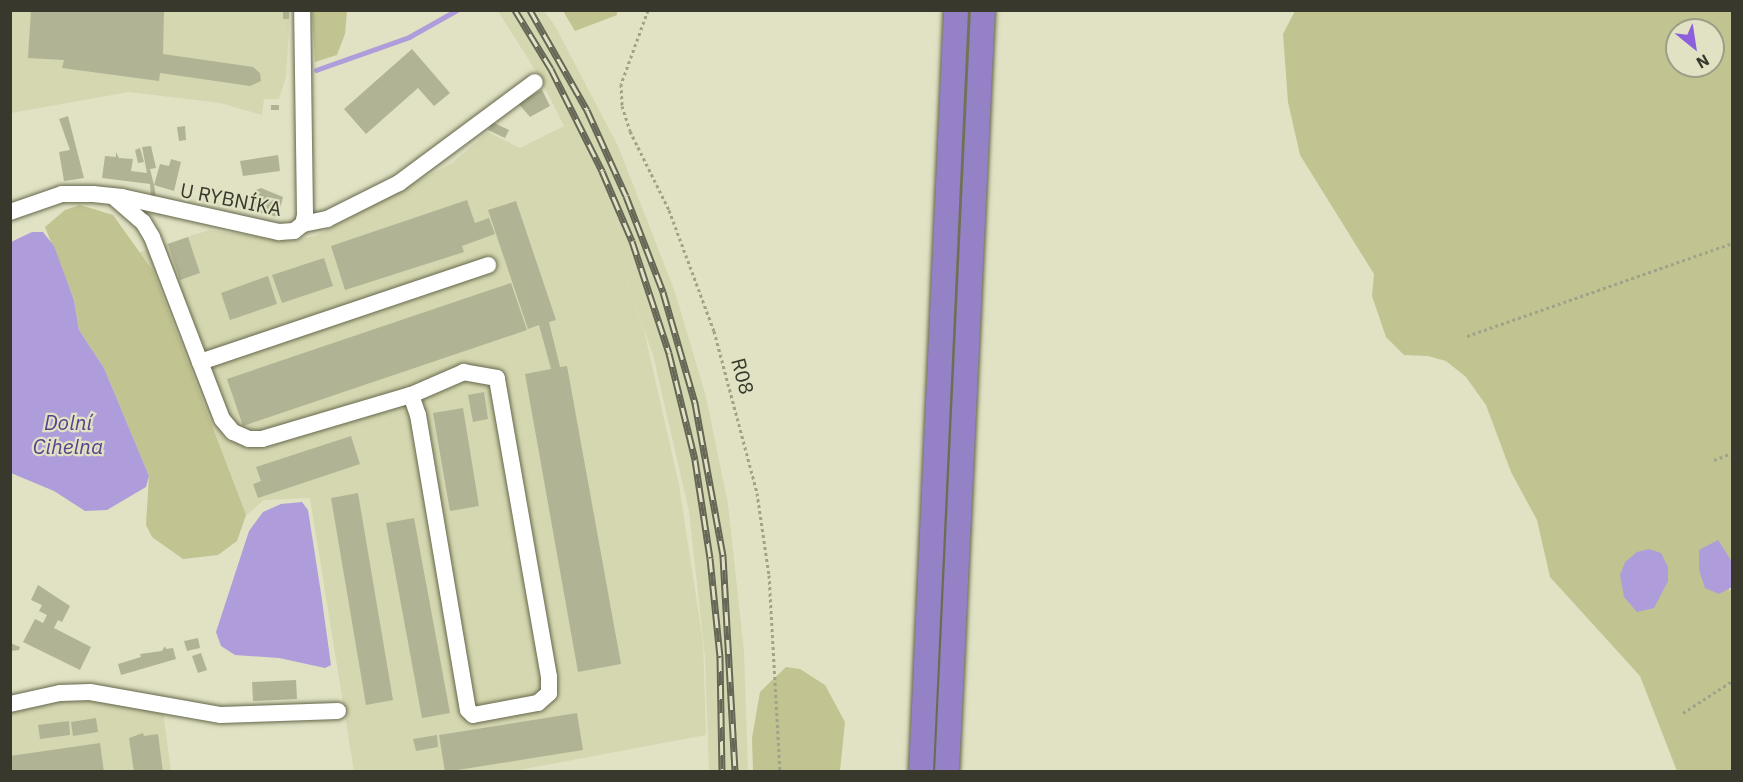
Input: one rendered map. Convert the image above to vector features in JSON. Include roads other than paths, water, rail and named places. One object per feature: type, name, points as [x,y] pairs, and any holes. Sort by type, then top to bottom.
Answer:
[{"type":"highway","points":[[921,771],[956,10]]},
{"type":"highway","points":[[947,771],[983,10]]},
{"type":"street","name":"U RYBNÍKA","points":[[10,212],[62,194],[113,196],[279,232],[294,231],[303,224],[306,187],[302,10]]},
{"type":"street","points":[[303,224],[335,216],[399,183],[535,82]]},
{"type":"street","points":[[113,196],[143,222],[152,237],[222,419],[233,432],[249,438],[262,439],[411,395],[464,372],[497,378],[549,677],[549,693],[538,703],[473,715],[468,710],[418,415],[411,395]]},
{"type":"street","points":[[200,362],[488,266]]},
{"type":"street","points":[[10,704],[60,693],[90,692],[221,715],[338,711]]},
{"type":"water","name":"Dolní Cihelna","points":[[32,232],[43,232],[54,246],[74,300],[79,330],[104,368],[149,476],[146,487],[107,510],[85,511],[54,491],[11,473],[11,242]]},
{"type":"water","points":[[302,502],[308,510],[331,665],[325,668],[279,658],[235,655],[221,646],[216,632],[249,531],[263,512],[281,504]]},
{"type":"water","points":[[1718,540],[1732,562],[1732,587],[1719,594],[1705,588],[1699,570],[1699,550]]},
{"type":"water","points":[[1649,549],[1661,553],[1668,567],[1668,581],[1654,608],[1637,612],[1624,597],[1620,575],[1625,562],[1637,552]]},
{"type":"waterway","points":[[316,70],[409,37],[457,10]]},
{"type":"railway","points":[[515,10],[551,69],[602,171],[632,241],[669,353],[695,460],[710,558],[720,657],[722,772]]},
{"type":"railway","points":[[530,10],[587,110],[626,196],[663,292],[695,403],[723,556],[735,772]]}]
